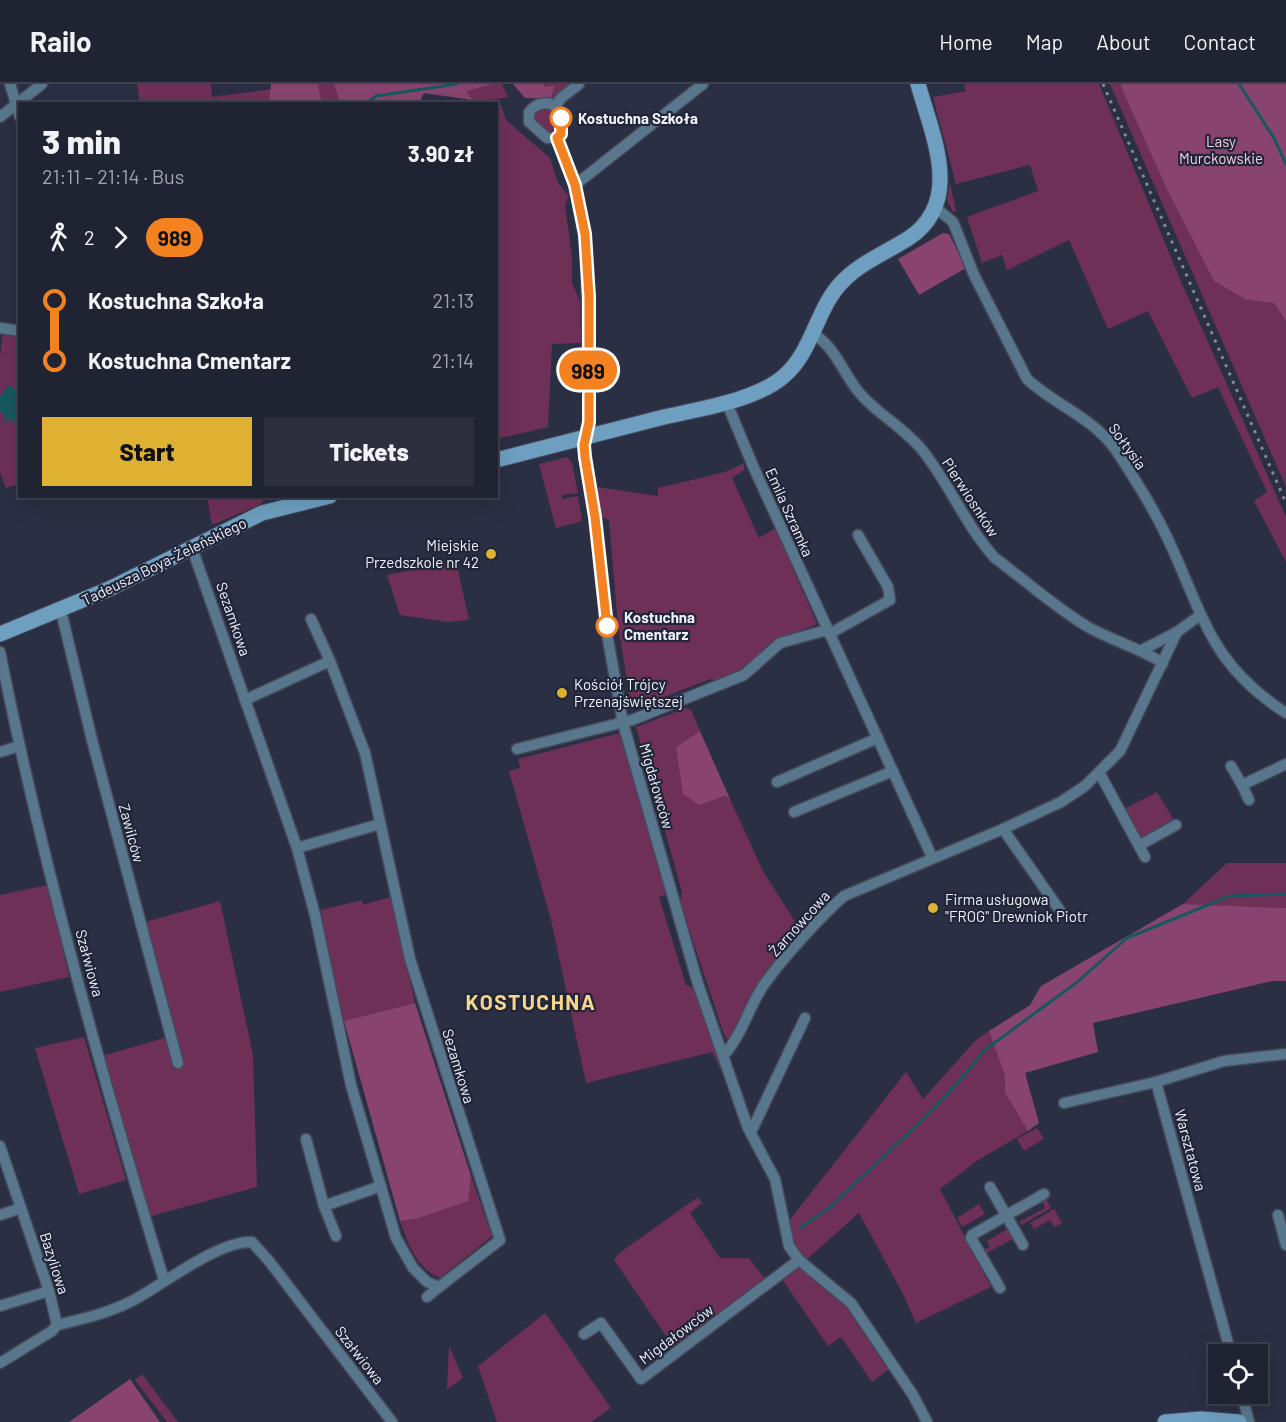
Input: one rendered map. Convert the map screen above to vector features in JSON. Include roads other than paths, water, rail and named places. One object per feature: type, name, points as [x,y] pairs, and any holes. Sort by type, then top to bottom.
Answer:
[{"type":"street","points":[[10,84],[18,112]]},
{"type":"street","points":[[19,102],[42,84]]},
{"type":"street","points":[[555,107],[561,98],[579,84]]},
{"type":"street","points":[[575,185],[703,84]]},
{"type":"street","points":[[498,459],[726,401],[766,388],[783,378],[805,353],[826,304],[845,279],[917,232],[936,208],[941,173],[918,84]]},
{"type":"street","points":[[542,102],[555,107],[561,118],[561,134],[557,138],[547,138],[531,124],[527,116],[532,108],[542,102]]},
{"type":"street","points":[[0,117],[18,103]]},
{"type":"street","name":"Migdałowców","points":[[557,138],[575,185],[583,220],[589,297],[589,422],[585,437],[585,457],[595,517],[608,634],[623,723],[698,984],[751,1132],[772,1172],[789,1246],[799,1260],[851,1303],[914,1395],[927,1422]]},
{"type":"street","name":"Sołtysia","points":[[936,208],[953,222],[974,275],[1027,379],[1040,391],[1086,418],[1116,450],[1171,546],[1199,616],[1228,663],[1247,683],[1286,713]]},
{"type":"street","points":[[0,328],[18,331]]},
{"type":"street","name":"Pierwiosnków","points":[[813,334],[830,347],[862,396],[896,422],[922,450],[940,473],[983,545],[995,558],[1086,625],[1104,636],[1142,650],[1163,663]]},
{"type":"street","name":"Emila Szramka","points":[[726,401],[828,632],[932,857]]},
{"type":"street","name":"Tadeusza Boya-Żeleńskiego","points":[[0,634],[61,611],[274,509],[321,498]]},
{"type":"street","points":[[517,749],[623,723],[744,675],[780,643],[828,632],[886,605],[890,600],[888,587],[858,535]]},
{"type":"street","name":"Sezamkowa","points":[[192,548],[297,848],[315,915],[327,983],[351,1085],[403,1256],[428,1282],[439,1287]]},
{"type":"street","name":"Zawilców","points":[[61,611],[93,744],[178,1063]]},
{"type":"street","name":"Żarnowcowa","points":[[724,1055],[735,1043],[763,986],[829,909],[844,896],[1061,802],[1100,774],[1120,751],[1177,632],[1199,616]]},
{"type":"street","name":"Sezamkowa","points":[[311,619],[330,661],[364,753],[410,959],[500,1240],[427,1297]]},
{"type":"street","points":[[1142,650],[1177,632]]},
{"type":"street","name":"Szałwiowa","points":[[0,652],[19,746],[102,1067],[164,1280]]},
{"type":"street","points":[[245,700],[330,661]]},
{"type":"street","points":[[777,782],[878,738]]},
{"type":"street","points":[[0,752],[19,746]]},
{"type":"street","points":[[1242,785],[1286,764]]},
{"type":"street","points":[[1231,766],[1249,800]]},
{"type":"street","points":[[794,812],[893,771]]},
{"type":"street","points":[[1100,774],[1145,857]]},
{"type":"street","points":[[297,848],[380,824]]},
{"type":"street","points":[[1140,845],[1176,825]]},
{"type":"street","points":[[1003,829],[1061,912]]},
{"type":"street","points":[[751,1132],[805,1018]]},
{"type":"street","points":[[1064,1103],[1156,1082],[1224,1060],[1286,1054]]},
{"type":"street","name":"Warsztatowa","points":[[1156,1082],[1228,1344]]},
{"type":"street","points":[[306,1140],[324,1206],[336,1236]]},
{"type":"street","name":"Bazyliowa","points":[[0,1146],[49,1291],[57,1325]]},
{"type":"street","points":[[324,1206],[381,1186]]},
{"type":"street","points":[[990,1187],[1023,1245]]},
{"type":"street","points":[[1000,1288],[971,1238],[972,1234],[1044,1194]]},
{"type":"street","points":[[0,1215],[21,1209]]},
{"type":"street","points":[[1278,1215],[1286,1245]]},
{"type":"street","name":"Szałwiowa","points":[[57,1325],[112,1309],[216,1253],[246,1242],[255,1243],[392,1422]]},
{"type":"street","name":"Migdałowców","points":[[584,1334],[601,1323],[641,1379],[799,1260]]},
{"type":"street","points":[[0,1306],[49,1291]]},
{"type":"street","points":[[0,1363],[52,1332],[57,1325]]},
{"type":"street","points":[[1244,1404],[1249,1422]]},
{"type":"street","points":[[1165,1422],[1211,1419],[1239,1422]]},
{"type":"waterway","points":[[368,102],[376,96],[457,84]]},
{"type":"waterway","points":[[1239,84],[1274,138],[1286,164]]},
{"type":"waterway","points":[[800,1228],[829,1208],[917,1125],[986,1049],[1076,983],[1127,938],[1230,896],[1286,894]]},
{"type":"railway","points":[[1103,84],[1286,503]]},
{"type":"place","name":"Kostuchna Szkoła","points":[[561,118]]},
{"type":"place","name":"Miejskie Przedszkole nr 42","points":[[491,554]]},
{"type":"place","name":"Kostuchna Cmentarz","points":[[607,626]]},
{"type":"place","name":"Kościół Trójcy Przenajświętszej","points":[[562,693]]},
{"type":"place","name":"Firma usługowa \"FROG\" Drewniok Piotr","points":[[933,908]]},
{"type":"district","name":"KOSTUCHNA","points":[[531,1001]]},
{"type":"park label","name":"Lasy Murckowskie","points":[[1221,150]]}]
